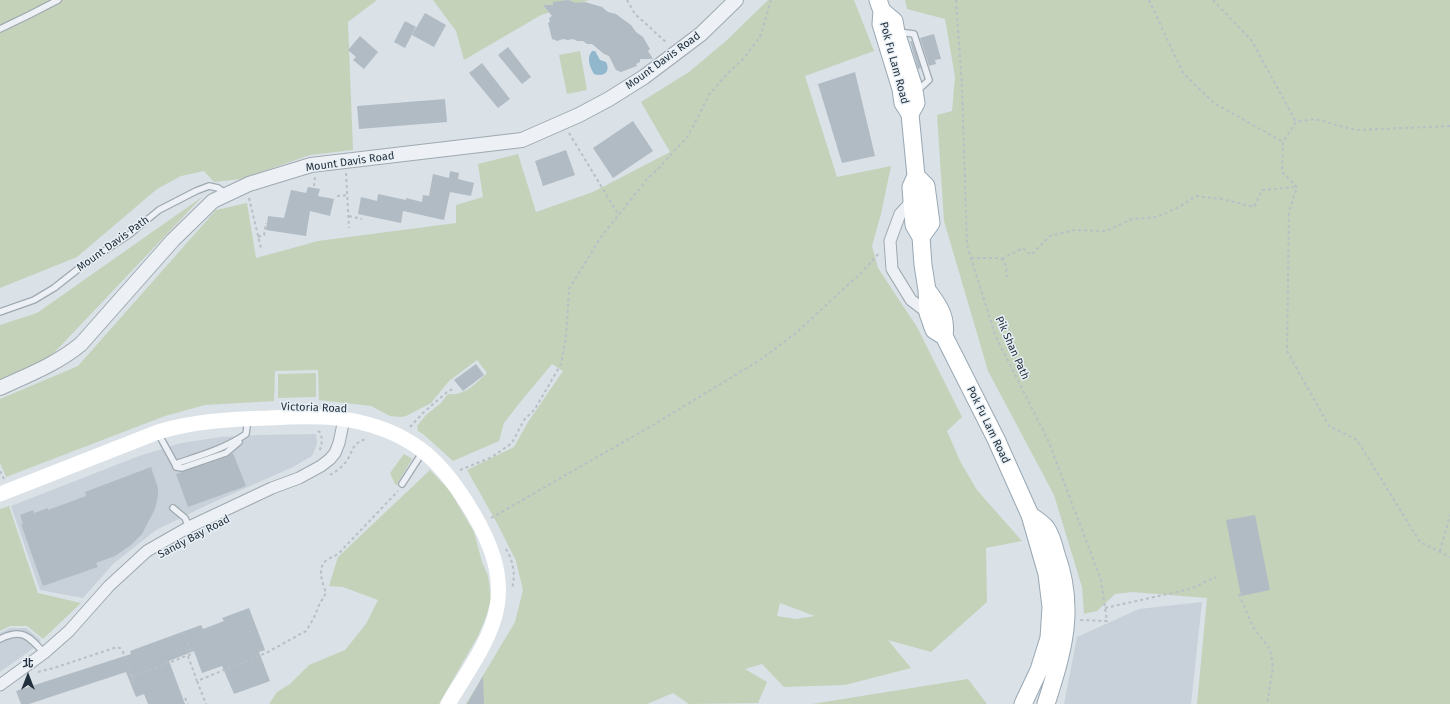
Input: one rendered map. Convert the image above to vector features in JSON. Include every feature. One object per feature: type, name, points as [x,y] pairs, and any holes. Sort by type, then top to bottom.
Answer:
[{"type":"main road","name":"Pok Fu Lam Road","points":[[880,5],[894,21],[896,32],[913,85],[916,103],[910,114]]},
{"type":"main road","name":"Pok Fu Lam Road","points":[[880,5],[881,24],[901,89],[903,103],[910,114],[916,176],[911,186],[914,225],[921,237],[928,313],[934,330],[944,336],[996,439],[1030,514],[1046,528],[1060,566],[1066,599],[1066,630],[1056,640],[1039,670],[1023,704]]},
{"type":"main road","name":"Pok Fu Lam Road","points":[[916,176],[926,186],[930,223],[921,237]]},
{"type":"main road","name":"Pok Fu Lam Road","points":[[927,290],[941,310],[946,325],[944,336]]},
{"type":"main road","name":"Victoria Road","points":[[2,488],[173,427],[203,422],[320,416],[378,426],[402,437],[423,451],[441,467],[451,479],[480,524],[493,554],[497,568],[497,606],[491,626],[480,650],[448,704]]},
{"type":"main road","name":"Pok Fu Lam Road","points":[[1046,704],[1059,663],[1056,640]]},
{"type":"street","name":"Mount Davis Road","points":[[0,388],[56,362],[81,344],[173,240],[213,201],[249,184],[311,165],[522,140],[562,123],[609,100],[644,77],[701,34],[736,0]]},
{"type":"street","points":[[912,201],[900,214],[890,241],[892,269],[911,300],[928,313]]},
{"type":"street","name":"Sandy Bay Road","points":[[0,685],[44,653],[69,631],[109,586],[147,551],[189,527],[272,488],[299,478],[321,466],[335,453],[344,419]]},
{"type":"lane","points":[[0,29],[58,0]]},
{"type":"lane","name":"Mount Davis Path","points":[[0,312],[34,300],[54,288],[82,266],[130,234],[159,210],[209,186],[218,188],[226,195]]},
{"type":"lane","points":[[158,432],[175,464],[223,448],[246,434],[248,419]]},
{"type":"lane","points":[[402,484],[423,451]]},
{"type":"lane","points":[[172,508],[185,518],[189,527]]},
{"type":"lane","points":[[0,639],[10,634],[23,634],[34,642],[44,653]]},
{"type":"path","points":[[627,0],[634,14],[667,43]]},
{"type":"path","points":[[455,472],[492,456],[512,443],[524,420],[535,409],[561,364],[566,337],[569,289],[593,249],[618,214],[648,178],[688,136],[709,95],[726,75],[744,58],[760,37],[771,0]]},
{"type":"path","name":"Pik Shan Path","points":[[956,0],[962,88],[966,245],[995,335],[1048,440],[1101,580],[1108,621],[1078,620],[1077,626]]},
{"type":"path","points":[[1149,0],[1183,73],[1214,103],[1284,142]]},
{"type":"path","points":[[1213,0],[1252,41],[1296,122]]},
{"type":"path","points":[[1296,122],[1315,119],[1355,130],[1450,126]]},
{"type":"path","points":[[1296,122],[1284,142],[1282,172],[1297,187]]},
{"type":"path","points":[[562,123],[618,214]]},
{"type":"path","points":[[346,169],[349,228]]},
{"type":"path","points":[[314,186],[316,176]]},
{"type":"path","points":[[971,258],[994,257],[1002,259],[1023,248],[1031,255],[1050,236],[1074,230],[1106,231],[1132,219],[1157,217],[1179,207],[1196,196],[1222,199],[1254,207],[1262,190],[1297,187]]},
{"type":"path","points":[[1297,187],[1289,212],[1287,350],[1329,426],[1357,440],[1420,542],[1450,557]]},
{"type":"path","points":[[337,196],[348,195]]},
{"type":"path","points":[[249,197],[261,248]]},
{"type":"path","points":[[349,215],[362,219]]},
{"type":"path","points":[[258,237],[264,235],[266,223]]},
{"type":"path","points":[[487,521],[652,426],[760,360],[797,332],[863,271],[890,241]]},
{"type":"path","points":[[1002,259],[1006,266],[1007,277]]},
{"type":"path","points":[[402,437],[423,413],[447,392],[454,388]]},
{"type":"path","points":[[327,477],[338,470],[345,463],[351,454],[353,447],[359,441],[366,439]]},
{"type":"path","points":[[0,471],[2,488]]},
{"type":"path","points":[[197,681],[266,653],[306,631],[326,593],[321,572],[325,561],[334,557],[340,552],[398,491]]},
{"type":"path","points":[[1440,551],[1450,515]]},
{"type":"path","points":[[502,544],[510,556],[514,574],[511,594]]},
{"type":"path","points":[[1105,608],[1190,589],[1216,576]]},
{"type":"path","points":[[1239,594],[1253,627],[1270,649],[1272,667],[1267,704]]},
{"type":"path","points":[[132,677],[193,654],[184,632]]},
{"type":"path","points":[[42,666],[36,672],[57,667],[117,647],[123,652],[135,685]]},
{"type":"path","points":[[188,656],[206,704]]},
{"type":"path","points":[[185,698],[188,704]]},
{"type":"shaded area","points":[[316,434],[317,444],[312,456],[293,467],[205,506],[156,530],[113,564],[83,598],[40,590],[11,506],[139,456],[181,443],[221,437]]},
{"type":"shaded area","points":[[1202,602],[1191,704],[1064,704],[1077,637],[1139,609]]},
{"type":"shaded area","points":[[10,628],[26,628],[41,640],[35,647],[0,672],[0,633]]},
{"type":"green space","points":[[0,0],[377,0],[348,22],[353,150],[310,155],[241,179],[214,182],[204,171],[181,176],[157,189],[77,257],[0,288]]},
{"type":"green space","points":[[433,0],[589,0],[541,15],[464,60],[456,31]]},
{"type":"green space","points":[[768,0],[854,0],[874,51],[805,76],[837,177],[891,166],[881,214],[872,246],[878,268],[917,327],[962,417],[947,431],[960,461],[977,490],[1022,541],[986,548],[987,602],[931,652],[888,640],[911,668],[845,685],[784,687],[762,664],[745,669],[767,682],[758,703],[689,704],[673,693],[647,704],[466,704],[515,622],[523,590],[516,561],[467,470],[514,447],[528,422],[563,371],[552,364],[504,423],[499,441],[453,461],[418,431],[417,426],[426,415],[441,403],[448,394],[465,391],[487,373],[477,360],[449,381],[431,403],[406,416],[400,417],[390,416],[371,406],[319,400],[318,370],[275,371],[274,401],[205,405],[165,416],[6,477],[0,463],[0,399],[78,366],[216,210],[247,203],[256,258],[318,241],[456,223],[456,205],[483,197],[478,164],[518,154],[536,212],[593,192],[670,152],[641,102],[689,72],[727,40]],"holes":[[[780,603],[815,616],[796,619],[777,616]]]},
{"type":"green space","points":[[905,0],[1450,0],[1450,704],[1197,704],[1207,598],[1132,592],[1115,594],[1097,611],[1084,614],[1082,587],[1054,495],[988,371],[944,221],[937,115],[952,111],[955,77],[945,19],[907,9]]},
{"type":"green space","points":[[580,51],[587,90],[567,94],[559,55]]},
{"type":"green space","points":[[202,197],[50,357],[0,380],[0,325],[37,313]]},
{"type":"green space","points":[[316,373],[316,397],[278,398],[278,374]]},
{"type":"green space","points":[[404,454],[412,459],[396,486],[390,473]]},
{"type":"green space","points":[[430,470],[450,491],[474,532],[482,562],[488,576],[491,599],[486,617],[478,636],[439,704],[269,704],[277,692],[290,684],[309,665],[345,650],[366,624],[378,600],[343,587],[329,586],[338,557]]},
{"type":"green space","points":[[9,506],[38,593],[81,603],[43,639],[27,626],[10,626],[0,631],[0,509]]},
{"type":"green space","points":[[968,679],[987,704],[812,704]]},
{"type":"water","points":[[592,51],[595,51],[600,60],[606,62],[608,69],[606,73],[601,75],[594,74],[589,60]]},
{"type":"building","points":[[568,0],[576,3],[585,2],[602,7],[608,12],[616,14],[631,25],[636,32],[643,37],[650,49],[648,51],[653,59],[640,59],[640,62],[636,64],[637,66],[621,72],[616,70],[609,56],[604,54],[592,44],[587,44],[583,41],[573,39],[563,39],[557,41],[552,39],[548,23],[550,22],[549,18],[552,16],[543,5],[553,5],[553,2]]},
{"type":"building","points":[[425,13],[446,25],[434,47],[412,35]]},
{"type":"building","points":[[405,21],[416,27],[405,48],[394,42]]},
{"type":"building","points":[[934,34],[941,59],[935,60],[936,64],[929,66],[920,38]]},
{"type":"building","points":[[360,36],[378,52],[364,69],[353,60],[356,57],[348,50]]},
{"type":"building","points":[[910,41],[912,41],[921,68],[918,69]]},
{"type":"building","points":[[508,47],[531,77],[522,84],[498,55]]},
{"type":"building","points":[[482,63],[510,99],[498,108],[469,73]]},
{"type":"building","points":[[855,72],[875,156],[842,163],[818,84]]},
{"type":"building","points":[[445,99],[447,122],[359,129],[357,106]]},
{"type":"building","points":[[633,121],[653,151],[613,178],[593,148]]},
{"type":"building","points":[[566,150],[575,175],[543,186],[535,161]]},
{"type":"building","points":[[450,171],[459,173],[458,179],[474,183],[471,196],[450,192],[444,220],[403,211],[401,223],[358,214],[361,197],[377,201],[378,194],[422,202],[423,195],[429,196],[433,174],[449,178]]},
{"type":"building","points":[[308,187],[320,189],[318,196],[334,199],[330,216],[310,211],[306,236],[266,230],[268,216],[284,218],[291,190],[306,193]]},
{"type":"building","points":[[476,364],[484,375],[463,391],[454,380]]},
{"type":"building","points":[[233,453],[246,486],[188,507],[176,474],[227,457]]},
{"type":"building","points":[[151,467],[158,488],[158,495],[155,509],[142,534],[131,545],[115,556],[96,563],[98,567],[43,586],[21,524],[23,524],[20,515],[33,510],[34,513],[48,508],[48,510],[86,496],[85,492]]},
{"type":"building","points":[[1255,515],[1270,590],[1241,596],[1226,520]]},
{"type":"building","points":[[249,608],[265,650],[259,652],[270,681],[234,694],[222,666],[202,673],[194,651],[169,661],[185,704],[148,704],[144,694],[136,697],[126,672],[29,704],[21,704],[16,691],[131,654],[130,651],[201,625],[203,629],[224,621],[222,618]]},
{"type":"building","points":[[483,676],[484,704],[467,704]]}]
